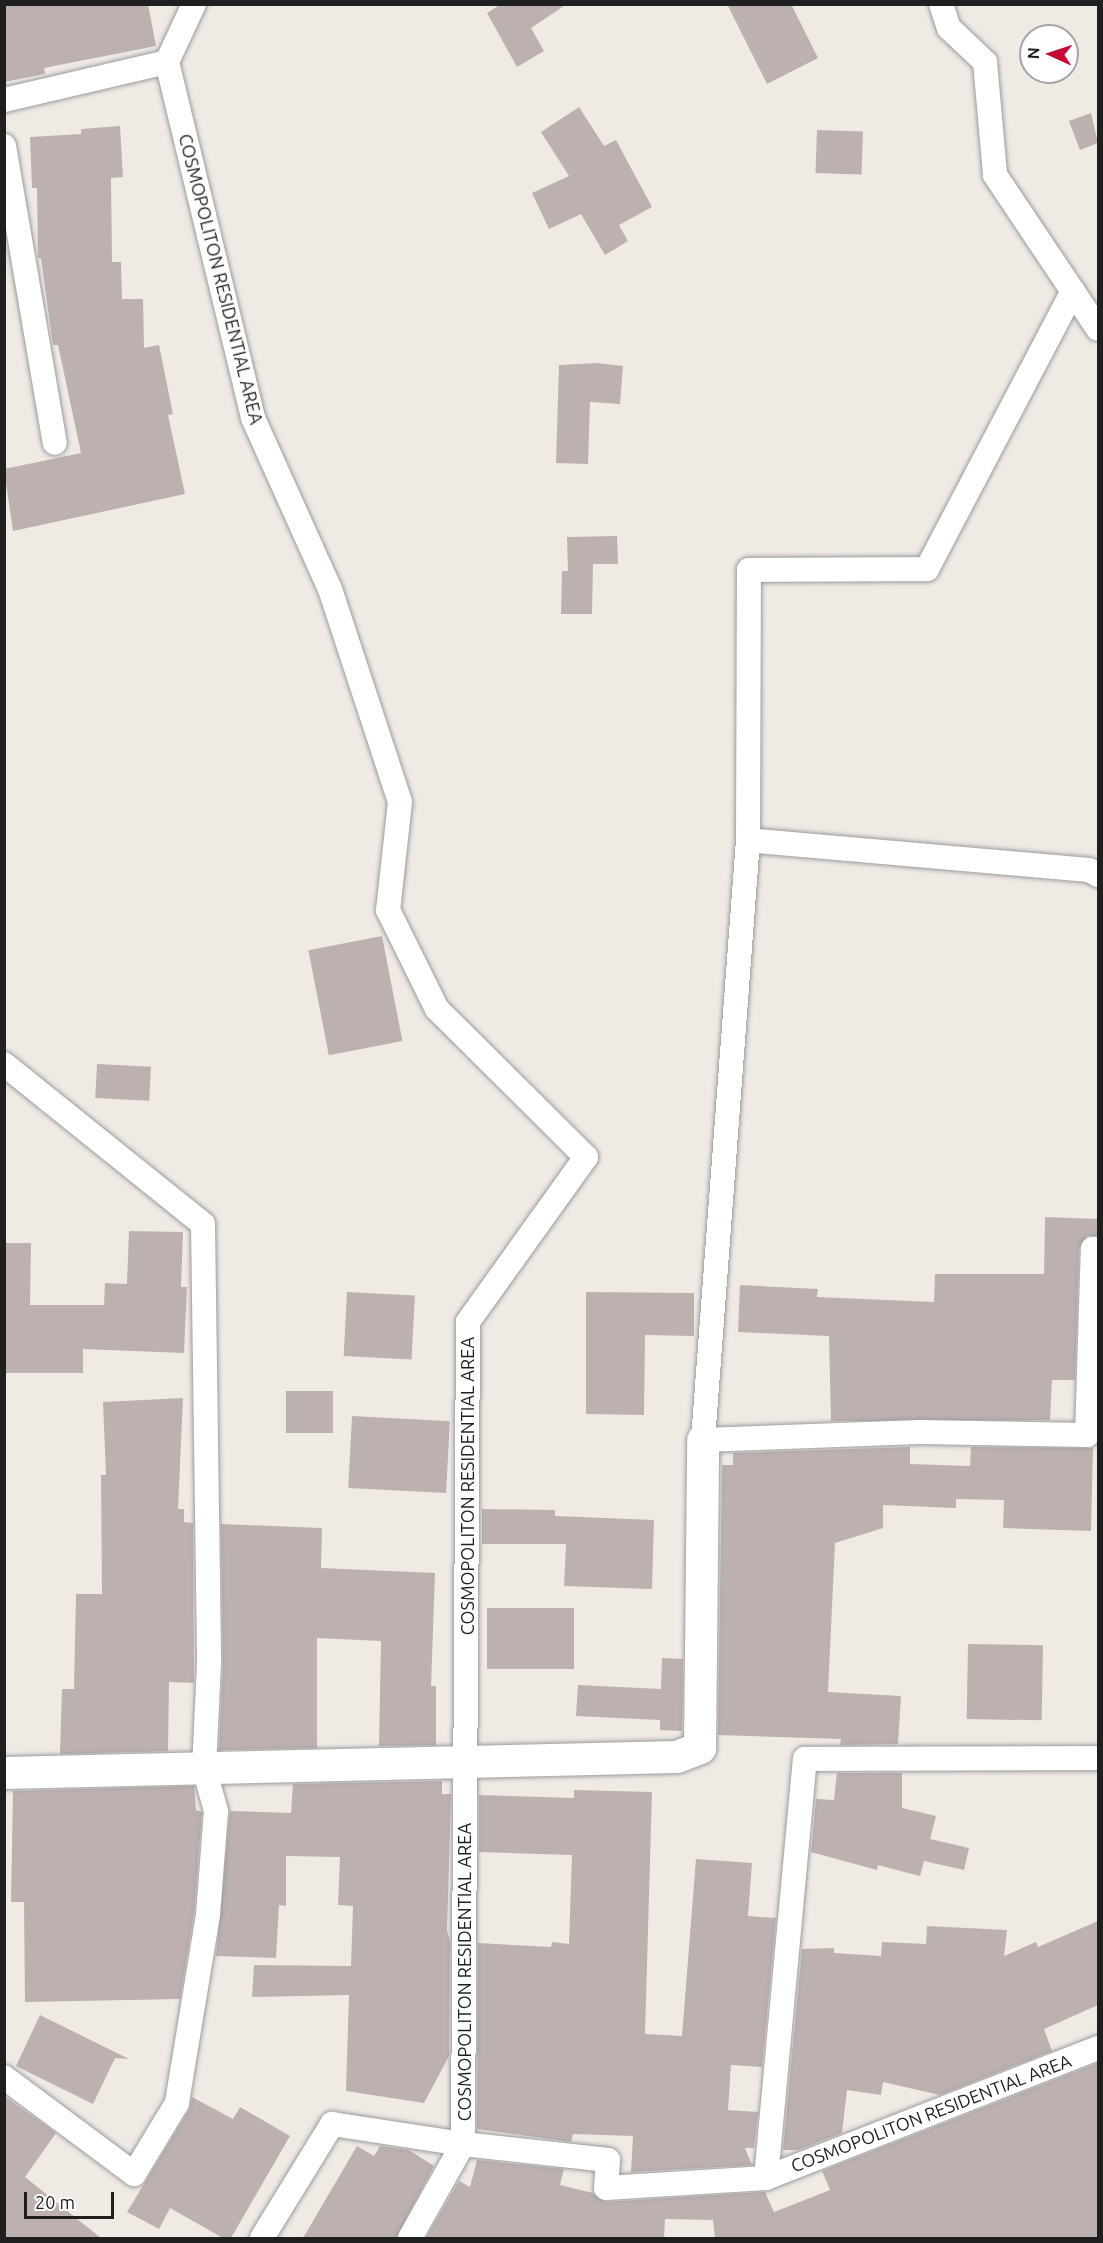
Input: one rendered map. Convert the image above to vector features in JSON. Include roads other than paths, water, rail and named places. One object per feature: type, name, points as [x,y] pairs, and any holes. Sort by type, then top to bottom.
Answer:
[{"type":"street","points":[[4,100],[167,62],[194,4]]},
{"type":"street","points":[[941,4],[949,28],[985,62],[996,176],[1098,329]]},
{"type":"street","name":"COSMOPOLITON RESIDENTIAL AREA","points":[[167,62],[253,418],[330,589],[400,802],[388,910],[437,1009],[586,1157],[468,1322],[462,2144],[608,2160],[606,2188],[766,2178],[1098,2048]]},
{"type":"street","points":[[4,146],[55,443]]},
{"type":"street","points":[[4,1773],[465,1759],[677,1757],[700,1748],[703,1440],[748,840],[749,570],[927,569],[1073,291]]},
{"type":"street","points":[[748,840],[1089,870],[1098,875]]},
{"type":"street","points":[[4,1064],[203,1224],[209,1663],[204,1768],[216,1811],[208,1915],[177,2103],[134,2174],[4,2077]]},
{"type":"street","points":[[703,1440],[920,1432],[1087,1435],[1093,1250],[1098,1250]]},
{"type":"street","points":[[766,2178],[805,1759],[1098,1758]]},
{"type":"street","points":[[262,2238],[332,2124],[462,2144],[410,2238]]}]
